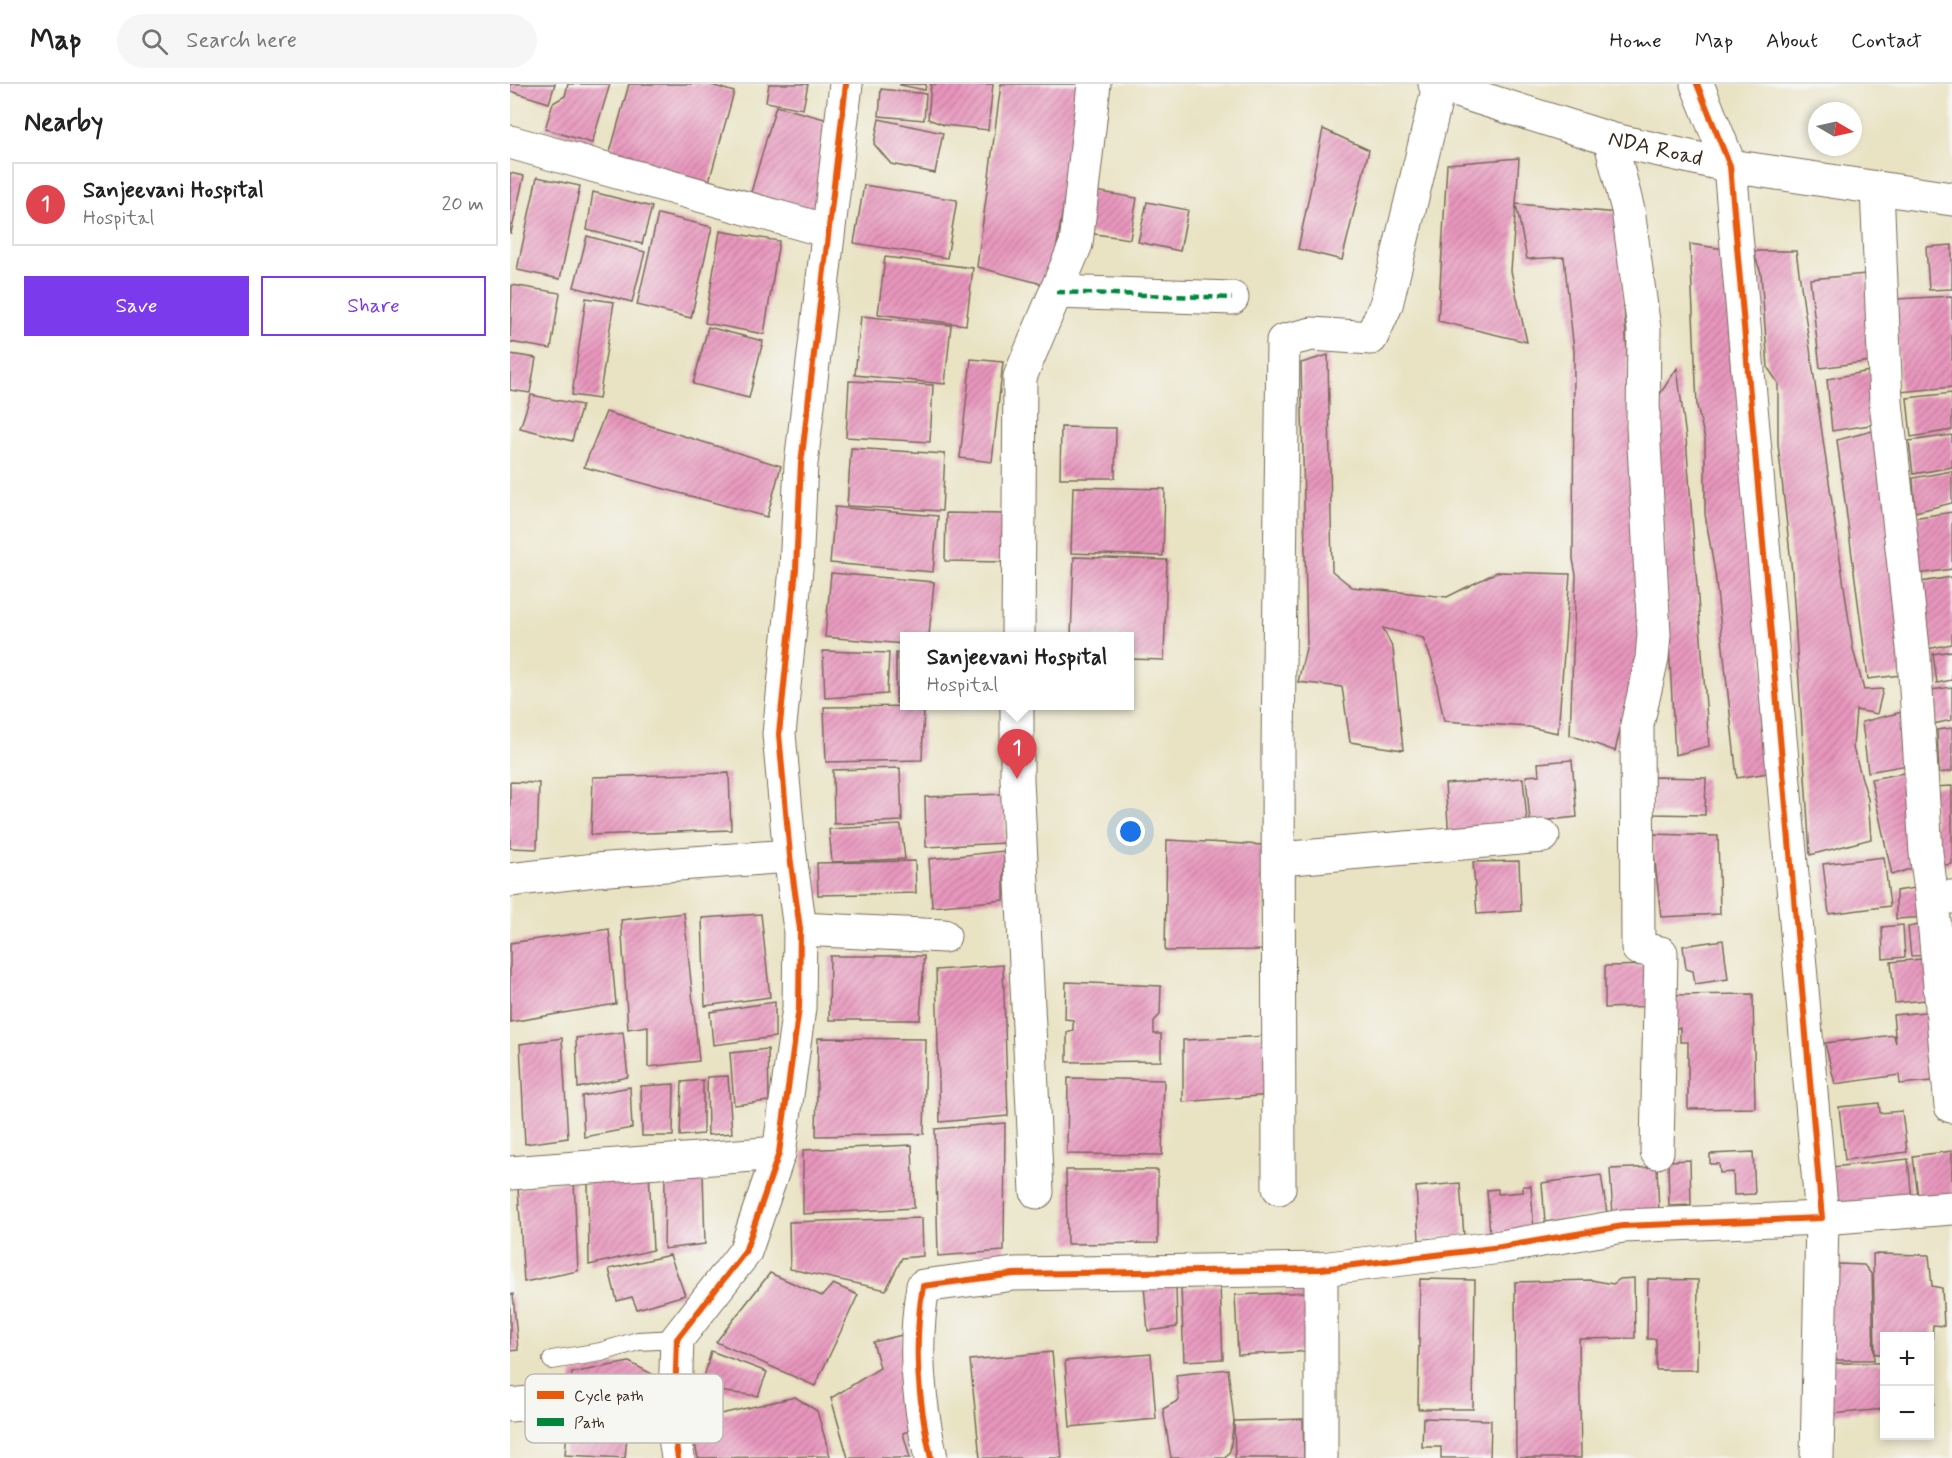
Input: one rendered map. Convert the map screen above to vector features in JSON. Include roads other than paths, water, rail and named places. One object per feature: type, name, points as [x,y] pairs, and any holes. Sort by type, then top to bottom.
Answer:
[{"type":"street","points":[[677,1374],[677,1339],[745,1252],[779,1153],[799,1008],[801,929],[790,856],[779,734],[796,570],[801,464],[846,84]]},
{"type":"street","points":[[1018,632],[1020,376],[1076,244],[1094,84]]},
{"type":"street","points":[[1697,84],[1730,166],[1822,1218],[1817,1458]]},
{"type":"street","points":[[1279,1188],[1278,746],[1283,341],[1312,334],[1371,338],[1386,305],[1437,85]]},
{"type":"street","name":"NDA Road","points":[[1437,85],[1610,139],[1730,166],[1952,200]]},
{"type":"street","points":[[1610,139],[1628,210],[1644,329],[1643,426],[1654,634],[1652,658],[1637,725],[1638,948],[1661,953],[1656,1152]]},
{"type":"street","points":[[510,142],[828,231]]},
{"type":"street","points":[[1877,188],[1886,402],[1914,657],[1926,853],[1942,897],[1951,1106]]},
{"type":"street","points":[[1056,292],[1232,298]]},
{"type":"street","points":[[1017,710],[1017,780],[1037,1192]]},
{"type":"street","points":[[1280,859],[1543,836]]},
{"type":"street","points":[[510,880],[596,870],[790,856]]},
{"type":"street","points":[[801,929],[944,936]]},
{"type":"street","points":[[510,1173],[779,1153]]},
{"type":"street","points":[[931,1458],[921,1415],[916,1365],[918,1317],[923,1286],[1014,1274],[1321,1269],[1501,1247],[1623,1226],[1822,1218],[1952,1208]]},
{"type":"street","points":[[1321,1269],[1321,1458]]},
{"type":"street","points":[[651,1458],[676,1444]]},
{"type":"lane","points":[[552,1360],[601,1352],[638,1341],[677,1339]]},
{"type":"place","name":"Sanjeevani Hospital","points":[[1017,779]]}]
